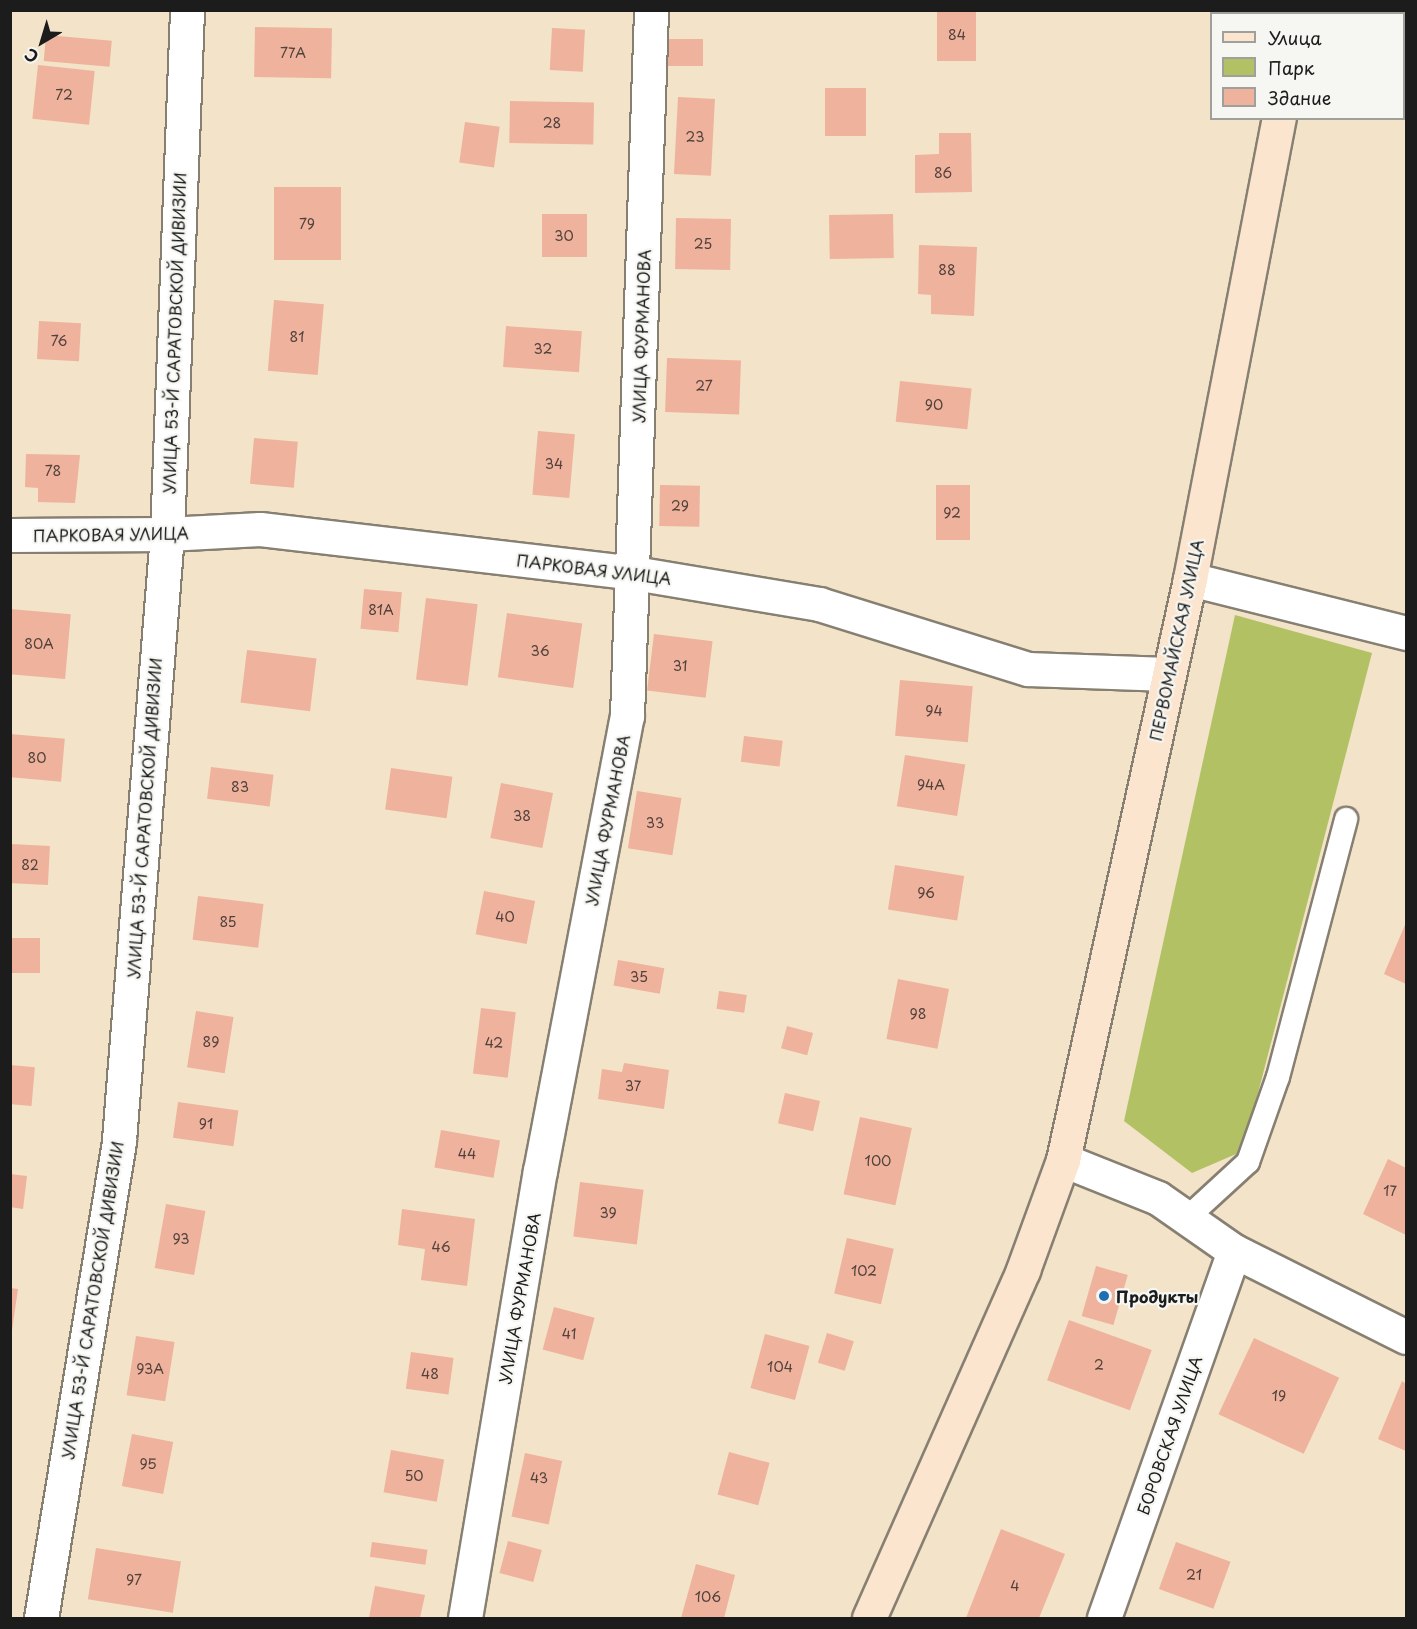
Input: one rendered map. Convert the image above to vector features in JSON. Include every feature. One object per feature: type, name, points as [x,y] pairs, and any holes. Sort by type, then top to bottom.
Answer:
[{"type":"main road","name":"ПЕРВОМАЙСКАЯ УЛИЦА","points":[[868,1618],[1023,1270],[1063,1160],[1190,579],[1279,120]]},
{"type":"street","name":"УЛИЦА 53-Й САРАТОВСКОЙ ДИВИЗИИ","points":[[41,1618],[119,1140],[166,534],[187,10]]},
{"type":"street","name":"УЛИЦА ФУРМАНОВА","points":[[465,1618],[542,1159],[627,716],[634,573],[651,10]]},
{"type":"street","name":"ПАРКОВАЯ УЛИЦА","points":[[10,535],[166,534],[260,529],[634,573],[819,604],[1028,669],[1168,674]]},
{"type":"street","points":[[1190,579],[1407,633]]},
{"type":"street","points":[[1063,1160],[1158,1198],[1234,1251],[1407,1337]]},
{"type":"street","name":"БОРОВСКАЯ УЛИЦА","points":[[1104,1618],[1234,1251]]},
{"type":"lane","points":[[1187,1218],[1248,1162],[1278,1077],[1346,819]]},
{"type":"green space","points":[[1235,615],[1372,653],[1243,1151],[1192,1173],[1124,1121]]},
{"type":"building","points":[[937,10],[976,10],[976,61],[937,61]]},
{"type":"building","points":[[255,27],[332,28],[331,78],[254,77]]},
{"type":"building","points":[[552,28],[585,30],[583,72],[550,70]]},
{"type":"building","points":[[46,35],[112,41],[109,67],[44,61]]},
{"type":"building","points":[[666,39],[703,39],[703,66],[666,66]]},
{"type":"building","points":[[38,65],[95,71],[89,125],[32,119]]},
{"type":"building","points":[[825,88],[866,88],[866,136],[825,136]]},
{"type":"building","points":[[678,97],[715,99],[711,176],[674,174]]},
{"type":"building","points":[[510,101],[594,102],[593,144],[509,143]]},
{"type":"building","points":[[465,122],[500,127],[494,167],[459,163]]},
{"type":"building","points":[[939,133],[971,133],[972,192],[915,193],[915,155],[939,154]]},
{"type":"building","points":[[274,187],[341,187],[341,260],[274,260]]},
{"type":"building","points":[[542,214],[587,214],[587,257],[542,257]]},
{"type":"building","points":[[893,214],[894,258],[830,259],[829,215]]},
{"type":"building","points":[[676,218],[731,219],[730,270],[675,269]]},
{"type":"building","points":[[919,245],[977,247],[974,316],[931,314],[931,295],[918,294]]},
{"type":"building","points":[[274,300],[324,304],[318,375],[268,371]]},
{"type":"building","points":[[39,321],[81,323],[79,361],[37,359]]},
{"type":"building","points":[[506,326],[582,331],[579,372],[503,367]]},
{"type":"building","points":[[667,358],[741,361],[739,415],[665,412]]},
{"type":"building","points":[[900,381],[972,389],[967,429],[896,422]]},
{"type":"building","points":[[538,431],[575,434],[569,498],[532,495]]},
{"type":"building","points":[[254,438],[298,442],[294,488],[250,484]]},
{"type":"building","points":[[26,454],[80,455],[75,503],[38,502],[38,488],[25,487]]},
{"type":"building","points":[[660,485],[700,486],[699,527],[659,526]]},
{"type":"building","points":[[936,485],[970,485],[970,540],[936,540]]},
{"type":"building","points":[[364,589],[402,592],[398,632],[361,629]]},
{"type":"building","points":[[426,598],[478,604],[468,686],[416,679]]},
{"type":"building","points":[[10,609],[71,614],[65,679],[10,674]]},
{"type":"building","points":[[507,613],[582,624],[573,688],[498,677]]},
{"type":"building","points":[[654,634],[713,641],[706,698],[647,691]]},
{"type":"building","points":[[247,650],[316,659],[310,711],[241,703]]},
{"type":"building","points":[[900,680],[973,686],[968,742],[895,736]]},
{"type":"building","points":[[10,734],[65,739],[61,782],[10,777]]},
{"type":"building","points":[[744,736],[783,741],[780,767],[741,762]]},
{"type":"building","points":[[905,755],[965,765],[957,816],[897,806]]},
{"type":"building","points":[[211,767],[274,775],[270,806],[207,799]]},
{"type":"building","points":[[391,768],[452,777],[447,818],[385,810]]},
{"type":"building","points":[[501,783],[553,793],[542,848],[490,838]]},
{"type":"building","points":[[637,791],[681,798],[672,855],[628,848]]},
{"type":"building","points":[[10,844],[50,846],[48,885],[10,883]]},
{"type":"building","points":[[895,865],[964,876],[957,920],[888,909]]},
{"type":"building","points":[[484,891],[535,901],[527,944],[476,934]]},
{"type":"building","points":[[198,896],[264,904],[258,948],[193,940]]},
{"type":"building","points":[[1406,926],[1406,984],[1384,974]]},
{"type":"building","points":[[10,938],[40,938],[40,973],[10,973]]},
{"type":"building","points":[[618,960],[664,968],[660,994],[613,986]]},
{"type":"building","points":[[898,979],[949,989],[937,1049],[886,1039]]},
{"type":"building","points":[[719,991],[747,995],[744,1013],[716,1009]]},
{"type":"building","points":[[481,1008],[516,1012],[508,1078],[473,1074]]},
{"type":"building","points":[[196,1011],[234,1017],[225,1073],[187,1067]]},
{"type":"building","points":[[787,1026],[813,1033],[807,1055],[781,1048]]},
{"type":"building","points":[[624,1063],[669,1070],[664,1109],[598,1099],[602,1069],[622,1072]]},
{"type":"building","points":[[10,1065],[35,1067],[32,1106],[10,1104]]},
{"type":"building","points":[[785,1093],[820,1101],[813,1131],[778,1123]]},
{"type":"building","points":[[178,1102],[238,1110],[233,1146],[173,1138]]},
{"type":"building","points":[[860,1117],[912,1128],[895,1205],[844,1194]]},
{"type":"building","points":[[441,1130],[500,1140],[493,1178],[434,1167]]},
{"type":"building","points":[[1388,1159],[1406,1168],[1406,1235],[1363,1214]]},
{"type":"building","points":[[10,1174],[27,1176],[23,1209],[10,1207]]},
{"type":"building","points":[[580,1182],[644,1190],[637,1244],[573,1237]]},
{"type":"building","points":[[166,1204],[205,1211],[194,1275],[155,1268]]},
{"type":"building","points":[[402,1209],[475,1219],[467,1286],[421,1280],[425,1249],[398,1245]]},
{"type":"building","points":[[847,1238],[894,1249],[881,1304],[834,1294]]},
{"type":"building","name":"Продукты","points":[[1096,1266],[1128,1275],[1113,1325],[1082,1316]]},
{"type":"building","points":[[10,1288],[18,1289],[12,1330],[10,1329]]},
{"type":"building","points":[[554,1307],[595,1318],[583,1360],[543,1350]]},
{"type":"building","points":[[1069,1320],[1152,1350],[1130,1410],[1047,1380]]},
{"type":"building","points":[[827,1333],[854,1341],[845,1371],[818,1363]]},
{"type":"building","points":[[765,1334],[809,1346],[795,1400],[751,1388]]},
{"type":"building","points":[[136,1336],[175,1342],[165,1401],[127,1395]]},
{"type":"building","points":[[1254,1338],[1339,1378],[1304,1454],[1219,1414]]},
{"type":"building","points":[[411,1352],[454,1358],[448,1395],[406,1389]]},
{"type":"building","points":[[1402,1381],[1406,1384],[1406,1451],[1378,1439]]},
{"type":"building","points":[[132,1434],[173,1442],[163,1494],[122,1486]]},
{"type":"building","points":[[391,1450],[444,1459],[437,1502],[384,1492]]},
{"type":"building","points":[[729,1452],[770,1463],[758,1505],[718,1495]]},
{"type":"building","points":[[525,1453],[562,1461],[549,1524],[511,1517]]},
{"type":"building","points":[[1001,1529],[1065,1554],[1039,1618],[966,1618]]},
{"type":"building","points":[[508,1541],[542,1550],[533,1582],[499,1573]]},
{"type":"building","points":[[372,1542],[427,1550],[425,1565],[370,1557]]},
{"type":"building","points":[[1176,1542],[1231,1562],[1213,1609],[1159,1589]]},
{"type":"building","points":[[96,1548],[181,1561],[173,1613],[88,1599]]},
{"type":"building","points":[[696,1564],[735,1575],[724,1618],[681,1618]]},
{"type":"building","points":[[375,1586],[425,1595],[420,1618],[369,1618]]},
{"type":"place","name":"Продукты","points":[[1104,1296]]}]
